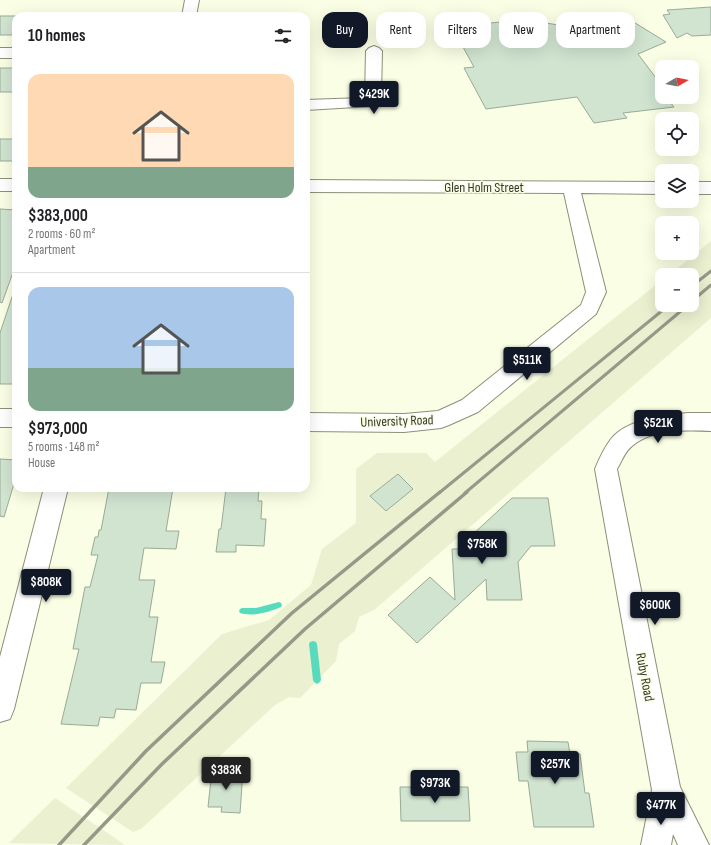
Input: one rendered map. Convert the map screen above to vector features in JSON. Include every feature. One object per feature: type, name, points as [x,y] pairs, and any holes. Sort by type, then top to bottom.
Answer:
[{"type":"street","points":[[190,12],[192,0]]},
{"type":"street","points":[[310,105],[367,103],[373,97],[374,51]]},
{"type":"street","points":[[0,53],[12,53]]},
{"type":"street","points":[[0,185],[12,185]]},
{"type":"street","name":"Glen Holm Street","points":[[310,186],[655,188]]},
{"type":"street","name":"University Road","points":[[310,422],[404,423],[441,419],[470,406],[589,309],[596,292],[571,187]]},
{"type":"street","points":[[699,188],[711,188]]},
{"type":"street","points":[[0,418],[12,418]]},
{"type":"street","name":"Ruby Road","points":[[693,845],[666,790],[606,469],[621,443],[645,428],[685,422],[711,422]]},
{"type":"street","points":[[0,709],[55,492]]},
{"type":"street","name":"Ruby Road","points":[[657,845],[666,790]]},
{"type":"street","points":[[657,845],[674,840],[693,845]]},
{"type":"shaded area","points":[[711,241],[711,318],[374,610],[359,617],[355,631],[339,644],[336,661],[300,698],[289,697],[275,705],[141,829],[133,832],[66,788],[222,634],[269,620],[311,585],[322,549],[356,523],[356,469],[377,453],[426,453],[435,462],[655,286],[655,312],[699,312],[699,268],[678,268],[688,260],[699,260],[699,251]]},
{"type":"shaded area","points":[[55,798],[112,836],[125,845],[9,843]]},
{"type":"building","points":[[711,7],[711,35],[692,36],[687,33],[677,38],[663,15],[670,14],[667,10]]},
{"type":"building","points":[[0,16],[12,16],[12,35],[0,35]]},
{"type":"building","points":[[499,22],[499,48],[548,48],[548,23],[556,25],[556,48],[635,48],[635,23],[666,42],[638,54],[655,77],[655,104],[672,104],[674,107],[623,113],[627,118],[594,123],[577,97],[486,109],[464,68],[474,67],[464,48],[491,48],[491,23]]},
{"type":"building","points":[[0,68],[12,68],[12,92],[0,92]]},
{"type":"building","points":[[0,139],[12,139],[12,161],[0,161]]},
{"type":"building","points":[[0,209],[12,210],[12,275],[2,303],[0,302]]},
{"type":"building","points":[[12,297],[12,384],[0,384],[0,333]]},
{"type":"building","points":[[0,459],[12,460],[12,490],[4,517],[0,516]]},
{"type":"building","points":[[398,474],[413,489],[386,511],[370,496]]},
{"type":"building","points":[[108,492],[172,492],[166,531],[179,531],[176,549],[144,548],[139,580],[155,580],[149,617],[158,617],[151,662],[165,662],[161,683],[141,683],[136,710],[116,709],[114,718],[100,717],[98,726],[61,724],[79,649],[73,649],[85,587],[90,587],[98,555],[91,555],[95,537],[98,537],[99,530],[101,530]]},
{"type":"building","points":[[226,492],[259,492],[258,501],[262,501],[261,519],[266,519],[264,546],[236,545],[236,552],[216,552],[219,529],[221,529]]},
{"type":"building","points":[[512,498],[548,498],[555,546],[531,546],[518,562],[522,600],[487,600],[486,579],[417,643],[388,615],[430,577],[455,600],[452,549],[457,549]]},
{"type":"building","points":[[527,741],[568,742],[570,754],[580,754],[585,793],[589,793],[594,827],[534,827],[528,781],[519,781],[516,752],[528,752]]},
{"type":"building","points":[[212,770],[243,771],[240,813],[221,812],[222,807],[208,807]]},
{"type":"building","points":[[400,787],[468,787],[470,821],[401,821]]},
{"type":"waterway","points":[[242,611],[256,611],[279,605]]},
{"type":"waterway","points":[[313,644],[317,680]]},
{"type":"railway","points":[[699,280],[711,271]]},
{"type":"railway","points":[[699,295],[711,285]]},
{"type":"railway","points":[[439,493],[660,312]]},
{"type":"railway","points":[[465,493],[680,312]]},
{"type":"railway","points":[[59,845],[146,751],[292,613],[440,492]]},
{"type":"railway","points":[[84,845],[162,764],[305,629],[467,492]]}]
